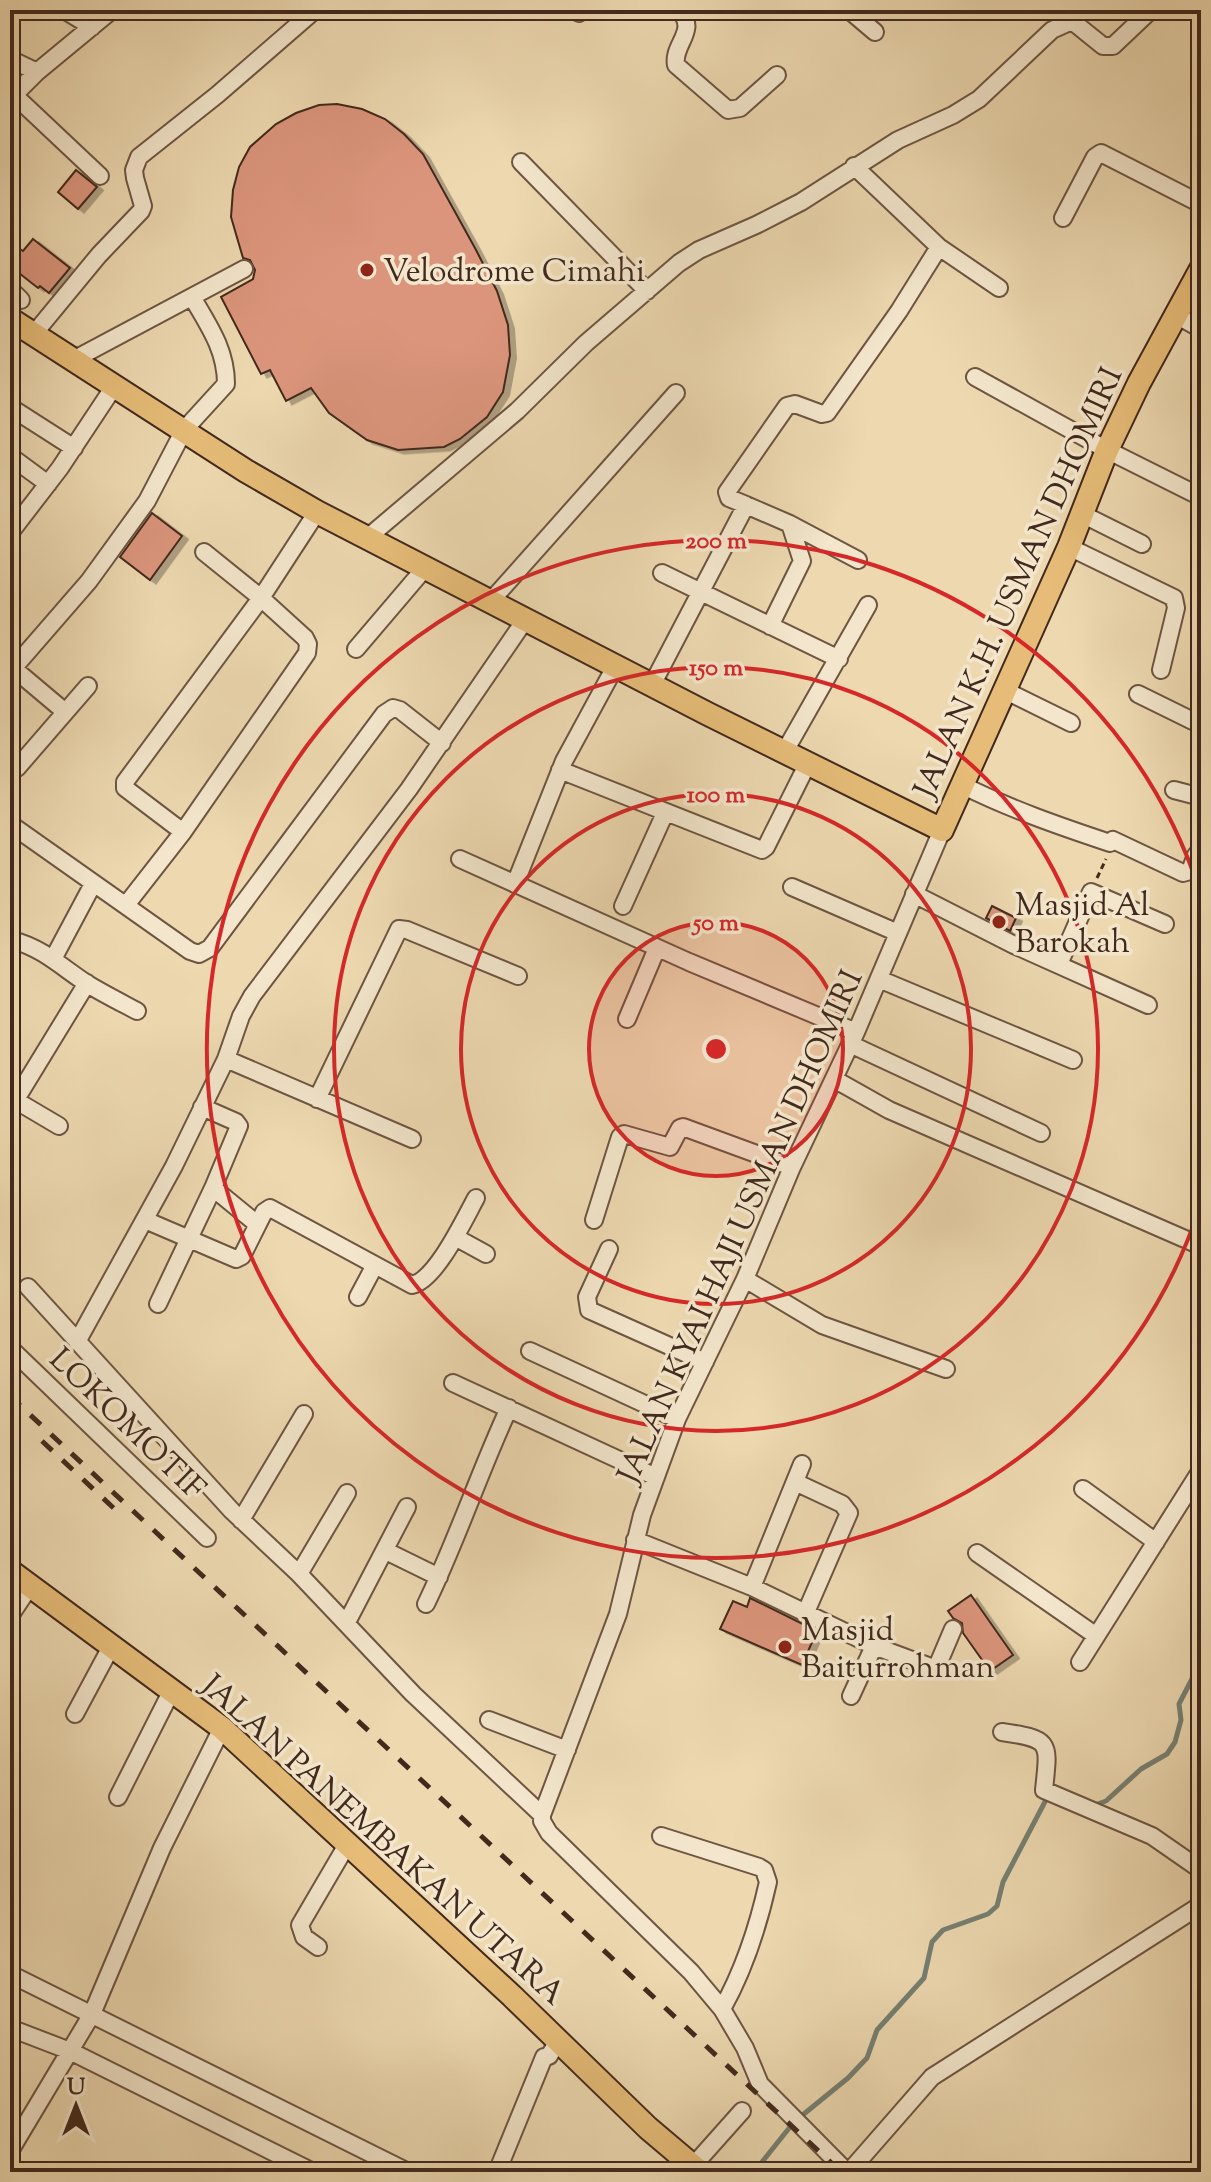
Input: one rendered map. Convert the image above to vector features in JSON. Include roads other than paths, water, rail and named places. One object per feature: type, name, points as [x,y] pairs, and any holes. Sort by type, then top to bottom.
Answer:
[{"type":"main road","name":"JALAN K.H. USMAN DHOMIRI","points":[[14,303],[33,335],[246,471],[317,512],[942,830],[1069,547],[1107,450],[1139,383],[1201,269]]},
{"type":"main road","name":"JALAN PANEMBAKAN UTARA","points":[[10,1571],[222,1728],[348,1843],[648,2128],[696,2169]]},
{"type":"street","points":[[64,10],[92,27]]},
{"type":"street","points":[[33,335],[99,255],[141,211],[143,206],[134,170],[139,157],[217,95],[315,10]]},
{"type":"street","points":[[574,10],[579,13],[582,10]]},
{"type":"street","points":[[679,10],[684,15],[687,34],[675,56],[676,65],[728,110],[740,108],[777,75]]},
{"type":"street","points":[[849,10],[875,32]]},
{"type":"street","points":[[366,539],[506,420],[586,343],[699,250],[801,202],[898,140],[953,115],[979,99],[1052,30],[1072,21],[1103,46],[1113,46],[1151,10]]},
{"type":"street","points":[[1194,10],[1201,15]]},
{"type":"street","points":[[100,176],[12,97],[110,11]]},
{"type":"street","points":[[10,59],[37,72]]},
{"type":"street","points":[[1063,218],[1095,157],[1101,153],[1201,204]]},
{"type":"street","points":[[521,162],[647,291]]},
{"type":"street","points":[[854,166],[939,247],[999,288]]},
{"type":"street","points":[[858,560],[790,524],[729,498],[726,493],[787,406],[795,404],[827,413],[899,311],[939,247]]},
{"type":"street","points":[[73,360],[244,269]]},
{"type":"street","points":[[64,711],[12,670],[89,581],[147,501],[184,430],[226,384],[226,365],[217,339],[192,297]]},
{"type":"street","points":[[1176,315],[1201,329]]},
{"type":"street","points":[[975,377],[1107,450],[1201,497]]},
{"type":"street","points":[[10,533],[74,448],[115,385]]},
{"type":"street","points":[[490,602],[676,393]]},
{"type":"street","points":[[10,407],[74,448]]},
{"type":"street","points":[[10,456],[48,484]]},
{"type":"street","points":[[653,683],[746,505]]},
{"type":"street","points":[[183,832],[125,788],[125,782],[261,598],[317,512]]},
{"type":"street","points":[[1082,514],[1142,544]]},
{"type":"street","points":[[770,626],[802,561],[790,524]]},
{"type":"street","points":[[1069,547],[1174,598],[1176,608],[1161,670]]},
{"type":"street","points":[[126,905],[183,832],[307,653],[305,638],[204,552]]},
{"type":"street","points":[[356,649],[425,568]]},
{"type":"street","points":[[662,573],[839,659]]},
{"type":"street","points":[[785,751],[868,605]]},
{"type":"street","points":[[77,1342],[145,1220],[226,1059],[241,1016],[252,996],[364,851],[525,620]]},
{"type":"street","points":[[515,884],[560,770],[616,665]]},
{"type":"street","points":[[17,768],[88,686]]},
{"type":"street","points":[[1004,690],[1071,723]]},
{"type":"street","points":[[1138,694],[1201,725]]},
{"type":"street","points":[[10,824],[190,951],[199,954],[210,948],[384,714],[393,708],[400,710],[442,743]]},
{"type":"street","points":[[560,770],[762,850],[808,763]]},
{"type":"street","points":[[962,785],[1026,814],[1110,843],[1113,840],[1127,845],[1183,873],[1190,871],[1196,855],[1201,856]]},
{"type":"street","points":[[1174,790],[1201,797]]},
{"type":"street","points":[[623,906],[665,813]]},
{"type":"street","name":"JALAN KYAI HAJI USMAN DHOMIRI","points":[[542,1815],[618,1614],[635,1540],[677,1419],[745,1279],[942,830]]},
{"type":"street","points":[[460,859],[853,1038],[1041,1133]]},
{"type":"street","points":[[53,959],[93,884]]},
{"type":"street","points":[[792,887],[898,933]]},
{"type":"street","points":[[1059,964],[1091,892],[1165,924]]},
{"type":"street","points":[[914,894],[1014,945],[1148,1005]]},
{"type":"street","points":[[317,1099],[399,929],[518,976]]},
{"type":"street","points":[[10,945],[15,941],[53,959],[87,983],[137,1011]]},
{"type":"street","points":[[627,1019],[657,948]]},
{"type":"street","points":[[879,979],[1073,1060]]},
{"type":"street","points":[[59,1126],[13,1104],[87,983]]},
{"type":"street","points":[[226,1059],[412,1139]]},
{"type":"street","points":[[834,1079],[889,1110],[1201,1246]]},
{"type":"street","points":[[158,1304],[239,1126],[202,1107]]},
{"type":"street","points":[[594,1220],[620,1137],[624,1134],[670,1147],[683,1127],[792,1167]]},
{"type":"street","points":[[213,1188],[257,1224]]},
{"type":"street","points":[[145,1220],[239,1259],[264,1212],[270,1208],[412,1285],[422,1281],[455,1237],[476,1198]]},
{"type":"street","points":[[455,1237],[486,1254]]},
{"type":"street","points":[[609,1249],[587,1297],[589,1310],[705,1362]]},
{"type":"street","points":[[358,1297],[375,1265]]},
{"type":"street","points":[[745,1279],[822,1325],[946,1369]]},
{"type":"street","points":[[28,1287],[236,1516],[347,1622],[413,1694],[542,1815],[549,1833],[691,1972],[722,2009],[745,2048],[760,2084],[848,2172],[932,2077],[1201,1905]]},
{"type":"street","name":"LOKOMOTIF","points":[[10,1348],[207,1538]]},
{"type":"street","points":[[530,1351],[677,1419]]},
{"type":"street","points":[[453,1383],[656,1477]]},
{"type":"street","points":[[426,1604],[455,1540],[480,1470],[509,1408]]},
{"type":"street","points":[[236,1516],[304,1414]]},
{"type":"street","points":[[752,1587],[802,1464]]},
{"type":"street","points":[[1080,1662],[1201,1470]]},
{"type":"street","points":[[795,1482],[842,1504],[849,1513],[806,1612]]},
{"type":"street","points":[[1083,1489],[1156,1542]]},
{"type":"street","points":[[299,1574],[347,1493]]},
{"type":"street","points":[[347,1622],[407,1507]]},
{"type":"street","points":[[635,1540],[752,1587],[874,1646],[936,1669],[953,1629]]},
{"type":"street","points":[[386,1551],[439,1577]]},
{"type":"street","points":[[977,1553],[1095,1635]]},
{"type":"street","points":[[10,1616],[30,1586]]},
{"type":"street","points":[[75,1714],[112,1645]]},
{"type":"street","points":[[851,1696],[874,1646]]},
{"type":"street","points":[[118,1797],[172,1690]]},
{"type":"street","points":[[489,1720],[567,1750]]},
{"type":"street","points":[[10,2151],[92,2014],[162,1848],[222,1728]]},
{"type":"street","points":[[1002,1732],[1033,1736],[1043,1742],[1051,1793],[1152,1836],[1201,1870]]},
{"type":"street","points":[[661,1836],[759,1867],[767,1875],[755,1937],[722,2009]]},
{"type":"street","points":[[318,1947],[304,1937],[300,1925],[348,1843]]},
{"type":"street","points":[[10,1974],[408,2172]]},
{"type":"street","points":[[10,2028],[70,2051],[313,2172]]},
{"type":"street","points":[[497,2172],[544,2057],[549,2056],[558,2041]]},
{"type":"street","points":[[696,2169],[742,2111]]},
{"type":"waterway","points":[[1095,1805],[1106,1801],[1141,1769],[1167,1754],[1175,1742],[1181,1720],[1179,1704],[1194,1675],[1201,1573]]},
{"type":"waterway","points":[[754,2172],[794,2122],[848,2078],[867,2058],[877,2030],[924,1978],[932,1942],[943,1930],[988,1914],[997,1906],[1003,1882],[1048,1796]]},
{"type":"railway","points":[[10,1396],[841,2172]]},
{"type":"railway","points":[[42,1441],[121,1515]]},
{"type":"place","name":"Velodrome Cimahi","points":[[367,270]]},
{"type":"place","name":"Masjid Al Barokah","points":[[999,922]]},
{"type":"place","name":"Masjid Baiturrohman","points":[[785,1647]]}]
